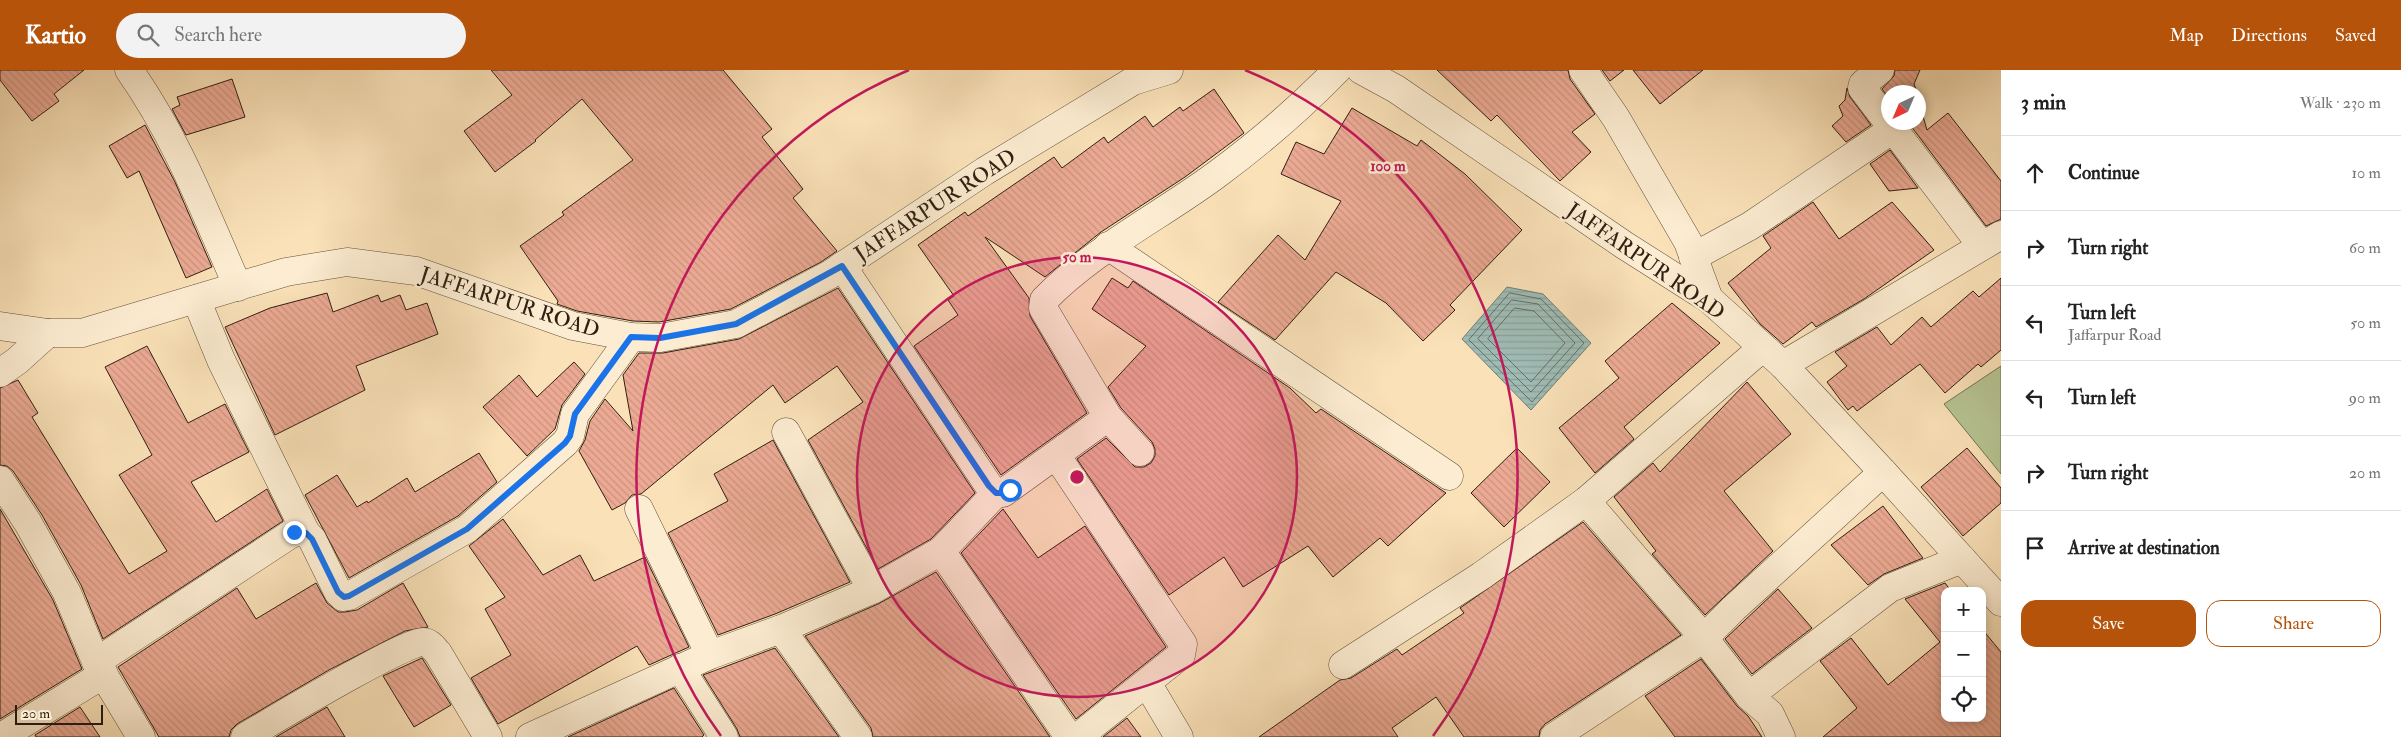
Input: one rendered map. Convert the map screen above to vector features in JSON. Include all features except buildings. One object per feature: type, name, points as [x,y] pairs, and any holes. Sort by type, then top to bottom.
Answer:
[{"type":"street","points":[[129,70],[152,102],[176,146],[238,287]]},
{"type":"street","name":"JAFFARPUR ROAD","points":[[0,326],[48,333],[82,333],[286,272],[347,262],[416,271],[573,326],[631,337],[660,338],[736,324],[842,266],[985,171],[1133,81],[1169,70]]},
{"type":"street","points":[[1140,452],[1108,417],[1043,308],[1044,300],[1108,246],[1216,175],[1312,96],[1336,70]]},
{"type":"street","name":"JAFFARPUR ROAD","points":[[1360,70],[1396,89],[1624,245],[1709,299],[1783,365],[2001,602]]},
{"type":"street","points":[[1583,70],[1616,118],[1688,242],[1709,299]]},
{"type":"street","points":[[1880,70],[1863,84],[1862,88],[1881,113]]},
{"type":"street","points":[[1694,257],[1750,226],[1892,130]]},
{"type":"street","points":[[1783,365],[1991,241],[1894,130]]},
{"type":"street","points":[[1108,246],[1449,476]]},
{"type":"street","points":[[842,266],[989,486],[996,493],[1010,490],[1108,417]]},
{"type":"street","points":[[196,299],[221,360],[306,533],[312,539],[338,592],[344,597],[349,596],[467,529],[565,443],[570,436],[575,414],[631,337]]},
{"type":"street","points":[[0,373],[17,361],[48,333]]},
{"type":"street","points":[[1342,665],[1481,576],[1586,501],[1762,348]]},
{"type":"street","points":[[786,432],[872,590]]},
{"type":"street","points":[[1056,455],[1183,644],[1181,655],[1078,737]]},
{"type":"street","points":[[1554,737],[1704,638],[1734,608],[1883,472]]},
{"type":"street","points":[[0,480],[28,523],[67,593],[100,668],[141,737]]},
{"type":"street","points":[[530,737],[567,729],[680,668],[781,629],[872,590],[941,551],[996,493]]},
{"type":"street","points":[[1586,501],[1704,638],[1750,696],[1770,714],[1781,737]]},
{"type":"street","points":[[639,509],[710,655]]},
{"type":"street","points":[[1,737],[294,532],[306,533]]},
{"type":"street","points":[[941,551],[1069,737]]},
{"type":"street","points":[[1750,696],[1890,588],[1962,559]]},
{"type":"street","points":[[781,629],[858,737]]},
{"type":"street","points":[[245,737],[360,672],[411,645],[423,642],[430,645],[438,654],[488,737]]},
{"type":"street","points":[[680,668],[724,737]]},
{"type":"street","points":[[1147,683],[1179,737]]},
{"type":"green space","points":[[2001,366],[2001,474],[1944,404]]},
{"type":"water","points":[[1507,287],[1543,294],[1591,343],[1531,410],[1462,339]]},
{"type":"route","points":[[294,532],[306,533],[312,539],[338,592],[344,597],[349,596],[467,529],[565,443],[570,436],[575,414],[631,337],[660,338],[736,324],[829,275],[842,266],[989,486],[996,493],[1010,490]]}]
